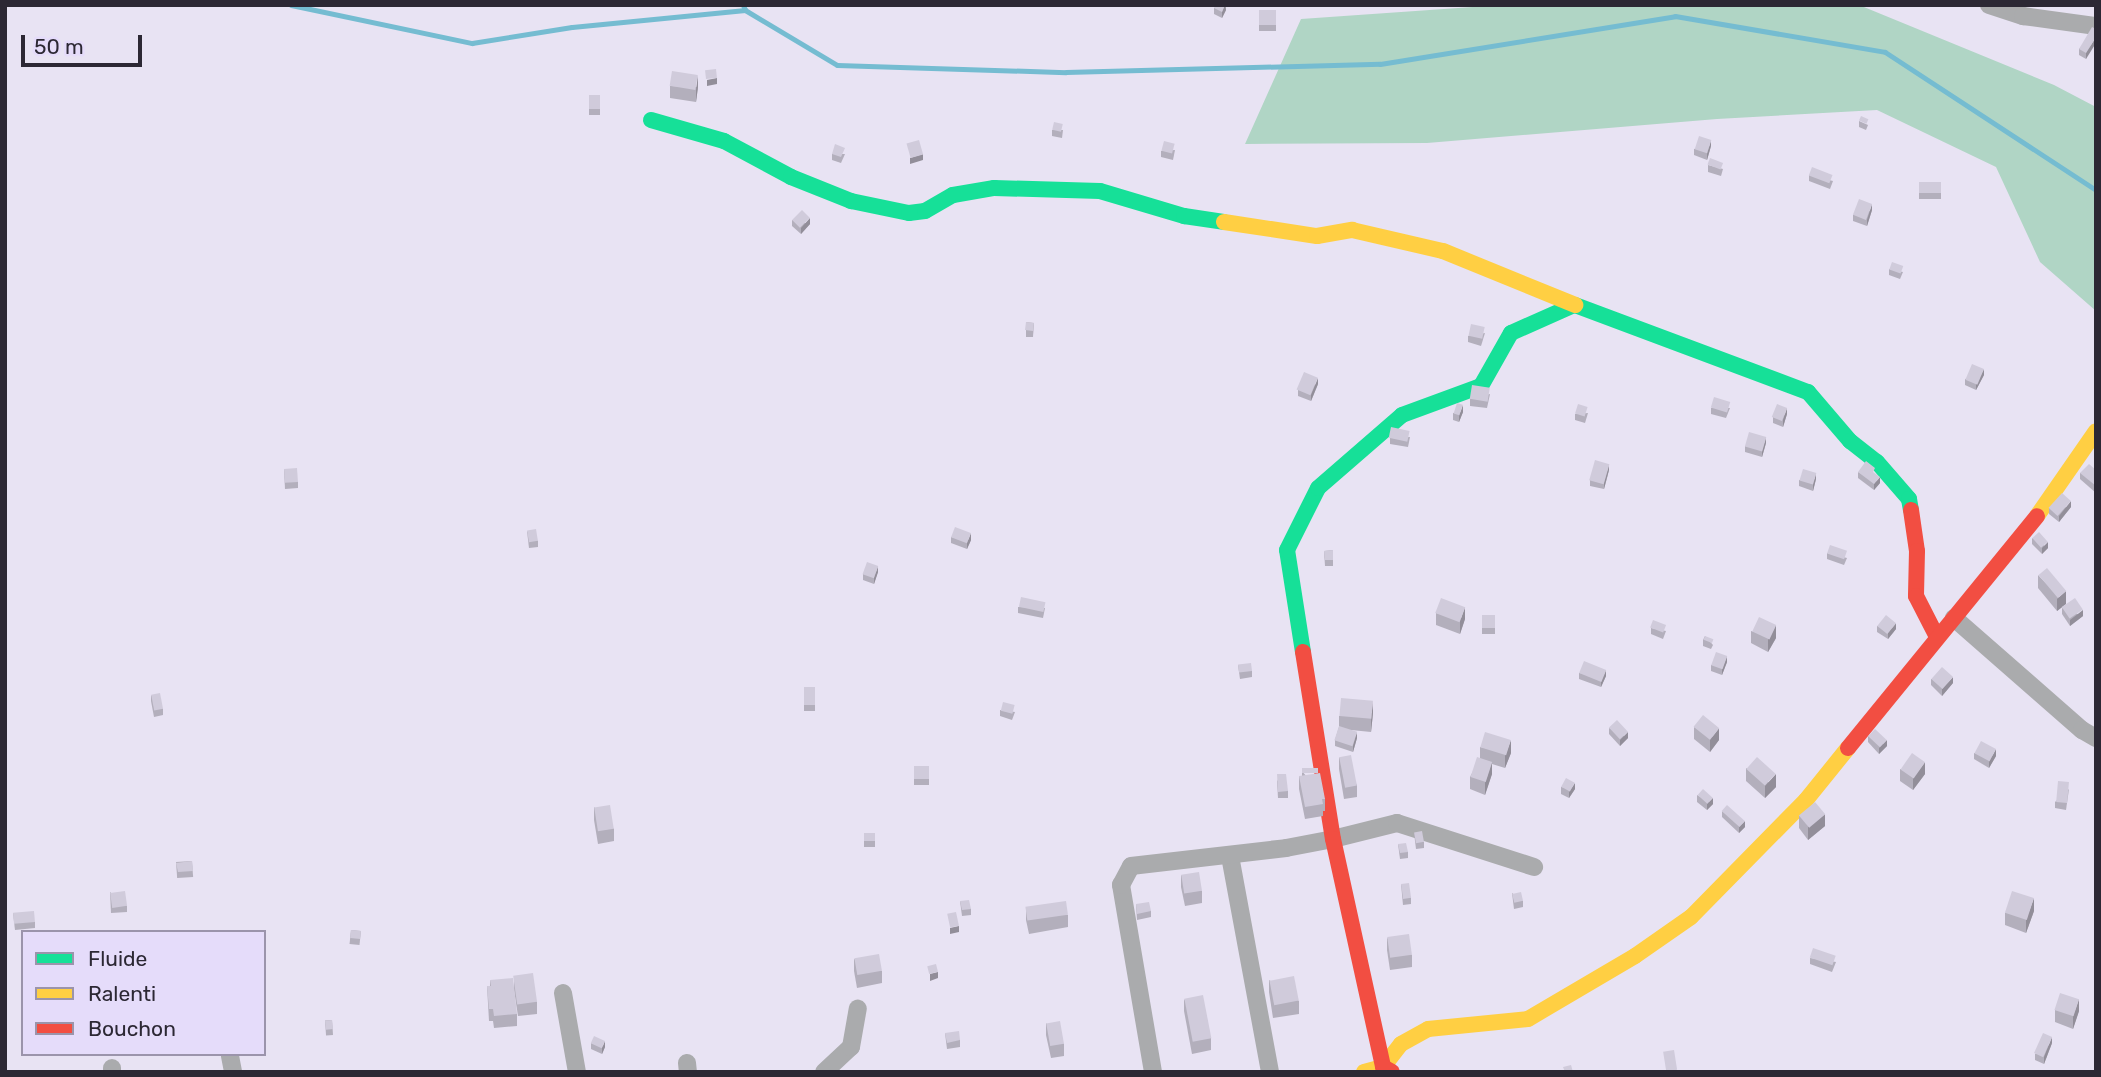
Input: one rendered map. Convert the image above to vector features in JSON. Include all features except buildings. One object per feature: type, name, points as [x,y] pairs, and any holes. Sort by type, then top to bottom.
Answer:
[{"type":"street","points":[[1989,5],[2023,16],[2096,26]]},
{"type":"street","points":[[651,120],[724,141],[791,177],[851,201],[896,211],[916,214],[953,195],[994,188],[1100,191],[1184,216],[1317,236],[1352,230],[1443,251],[1574,305],[1671,338],[1808,393],[1850,441],[1877,462],[1909,499],[1917,551],[1916,596],[1937,637]]},
{"type":"street","points":[[1385,1070],[1333,839],[1286,560],[1291,540],[1318,488],[1350,465],[1402,415],[1481,386],[1511,333],[1574,305]]},
{"type":"street","points":[[1385,1070],[1401,1044],[1427,1029],[1528,1020],[1635,956],[1691,917],[1805,800],[2031,526],[2096,430]]},
{"type":"street","points":[[1954,618],[2082,730],[2096,738]]},
{"type":"street","points":[[1153,1072],[1121,885],[1124,874],[1131,866],[1230,856],[1333,839],[1397,822],[1534,867]]},
{"type":"street","points":[[1230,856],[1270,1072]]},
{"type":"street","points":[[563,993],[577,1072]]},
{"type":"street","points":[[824,1072],[851,1047],[858,1009]]},
{"type":"street","points":[[1364,1072],[1385,1070]]},
{"type":"green space","points":[[1501,5],[1859,5],[2054,85],[2096,107],[2096,311],[2040,262],[1996,167],[1877,110],[1717,119],[1427,143],[1245,144],[1301,19]]},
{"type":"waterway","points":[[291,5],[472,43],[572,27],[745,10]]},
{"type":"waterway","points":[[743,5],[745,10],[837,65],[1066,72],[1380,64],[1675,16],[1885,52],[2096,190]]},
{"type":"traffic: fast","points":[[651,120],[724,141],[791,177],[851,201],[909,213],[925,211],[953,195],[994,188],[1100,191],[1184,216],[1224,222]]},
{"type":"traffic: fast","points":[[1303,652],[1287,550],[1318,488],[1402,415],[1481,386],[1511,333],[1574,305]]},
{"type":"traffic: fast","points":[[1575,305],[1808,392],[1850,441],[1877,462],[1909,499],[1911,510]]},
{"type":"traffic: slow","points":[[1224,222],[1317,236],[1352,230],[1443,251],[1575,305]]},
{"type":"traffic: slow","points":[[2037,516],[2096,431]]},
{"type":"traffic: slow","points":[[1364,1072],[1383,1067],[1401,1044],[1428,1029],[1528,1019],[1635,956],[1691,917],[1806,800],[1848,748]]},
{"type":"traffic: jam","points":[[1911,510],[1917,551],[1916,596],[1937,637]]},
{"type":"traffic: jam","points":[[1848,748],[2037,516]]},
{"type":"traffic: jam","points":[[1303,652],[1333,839],[1383,1067],[1392,1072]]}]
